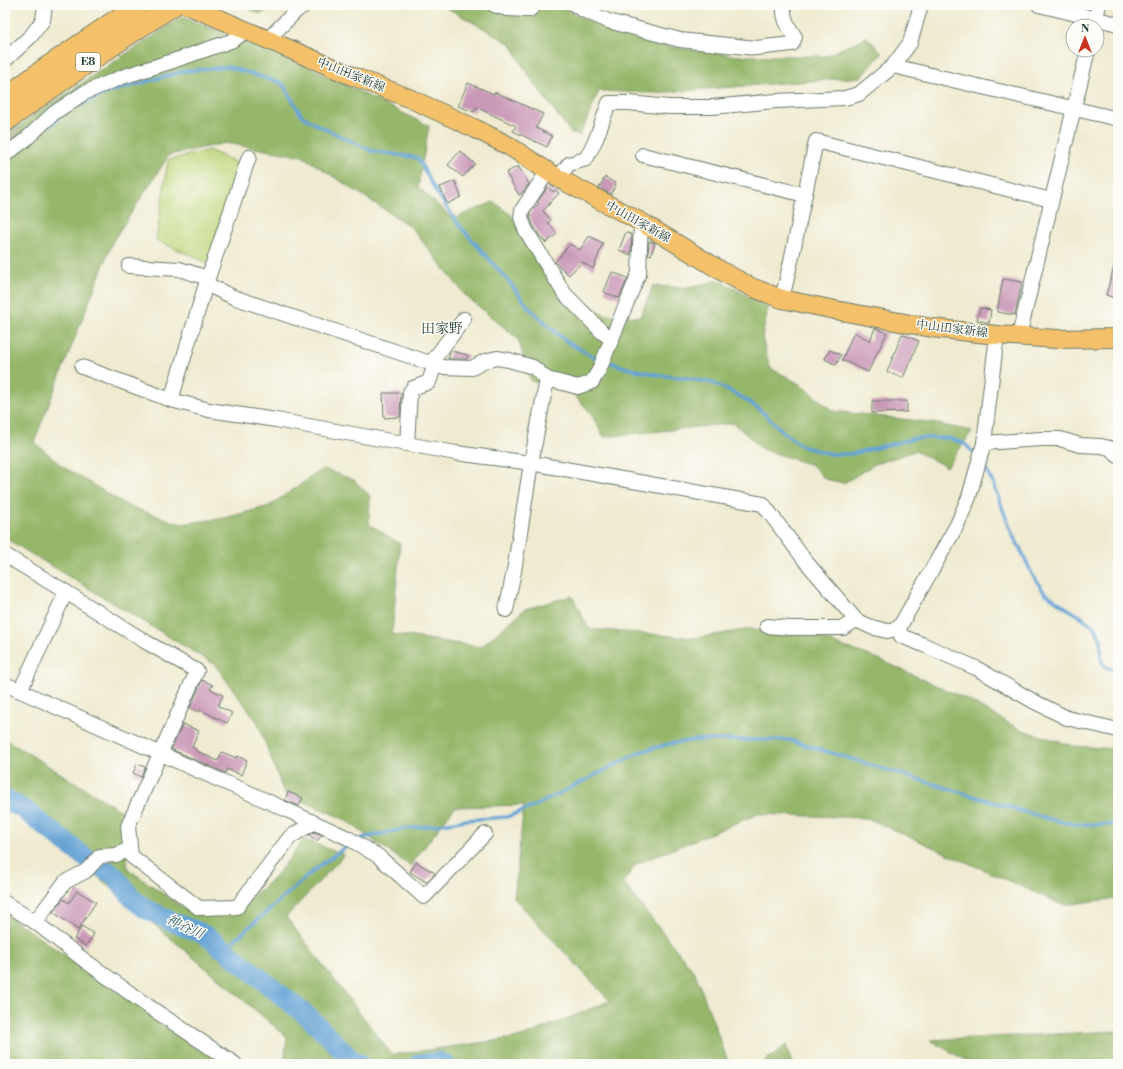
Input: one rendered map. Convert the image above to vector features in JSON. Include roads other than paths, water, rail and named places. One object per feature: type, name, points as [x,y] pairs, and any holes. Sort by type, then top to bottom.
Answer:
[{"type":"highway","name":"E8","points":[[5,98],[44,69],[138,5]]},
{"type":"highway","name":"E8","points":[[5,122],[54,85],[174,5]]},
{"type":"main road","name":"中山田家新線","points":[[187,5],[352,76],[409,98],[476,129],[509,146],[553,175],[641,222],[725,273],[751,287],[782,299],[842,312],[932,328],[997,335],[1057,339],[1118,338]]},
{"type":"street","points":[[5,60],[32,36],[43,20],[45,5]]},
{"type":"street","points":[[267,40],[297,10],[305,5]]},
{"type":"street","points":[[494,5],[507,9],[529,10],[535,5]]},
{"type":"street","points":[[576,5],[581,9],[608,21],[680,40],[756,48],[792,44],[795,37],[787,24],[783,9],[785,5]]},
{"type":"street","points":[[612,339],[564,293],[525,229],[521,217],[522,210],[553,175],[569,164],[586,159],[596,140],[609,103],[628,103],[669,107],[712,107],[776,101],[845,98],[860,94],[893,66],[910,43],[921,5]]},
{"type":"street","points":[[1039,5],[1082,18]]},
{"type":"street","points":[[1096,18],[1099,5]]},
{"type":"street","points":[[1105,23],[1118,24]]},
{"type":"street","points":[[5,155],[25,140],[54,113],[84,93],[122,76],[176,60],[231,41],[246,31]]},
{"type":"street","points":[[1019,336],[1086,58]]},
{"type":"street","points":[[893,66],[1118,119]]},
{"type":"street","points":[[782,299],[816,141],[1051,200]]},
{"type":"street","points":[[643,155],[805,194]]},
{"type":"street","points":[[171,400],[207,281],[250,157]]},
{"type":"street","points":[[129,266],[179,269],[207,281],[233,297],[442,367],[472,368],[485,361],[497,358],[533,367],[547,379],[578,387],[592,382],[599,370],[639,273],[641,222]]},
{"type":"street","points":[[406,444],[410,392],[413,388],[429,382],[433,364],[464,319]]},
{"type":"street","points":[[997,335],[984,443],[969,497],[942,552],[899,628],[901,636],[924,644],[976,668],[1033,701],[1068,718],[1118,730]]},
{"type":"street","points":[[82,367],[171,400],[209,410],[276,420],[456,453],[531,463],[762,504],[807,563],[856,620],[871,627],[887,631],[899,628]]},
{"type":"street","points":[[506,610],[547,379]]},
{"type":"street","points":[[984,443],[1041,438],[1060,439],[1080,445],[1110,448],[1118,456]]},
{"type":"street","points":[[5,555],[146,642],[197,671],[128,826],[131,856],[199,908],[237,907],[290,837],[313,823]]},
{"type":"street","points":[[20,691],[66,592]]},
{"type":"street","points":[[767,626],[790,628],[843,628],[856,620]]},
{"type":"street","points":[[5,684],[348,838],[378,856],[424,897],[485,834]]},
{"type":"street","points":[[35,922],[64,882],[86,871],[100,856],[116,855],[130,850]]},
{"type":"street","points":[[5,903],[35,922],[145,1004],[235,1064]]},
{"type":"waterway","points":[[76,107],[110,92],[184,71],[229,67],[282,83],[302,116],[317,125],[372,151],[418,158],[435,190],[459,225],[510,283],[529,308],[564,340],[600,359]]},
{"type":"waterway","points":[[50,126],[62,115]]},
{"type":"waterway","points":[[5,141],[15,144]]},
{"type":"waterway","points":[[606,361],[627,368],[658,375],[713,383],[743,398],[759,409],[788,436],[804,447],[830,454],[851,454],[916,438],[949,438],[965,444],[977,456]]},
{"type":"waterway","points":[[983,464],[992,481],[1013,536],[1032,574],[1044,592],[1094,627],[1101,639],[1101,659],[1105,667],[1112,669],[1118,668]]},
{"type":"waterway","points":[[358,840],[403,829],[466,820],[507,817],[535,806],[640,752],[669,744],[696,740],[789,740],[1045,818],[1073,824],[1118,825]]},
{"type":"waterway","name":"神谷川","points":[[5,799],[23,809],[86,858],[114,875],[133,899],[146,909],[201,933],[211,939],[312,1020],[351,1059],[359,1064]]},
{"type":"waterway","points":[[224,949],[318,867],[351,843]]},
{"type":"waterway","name":"神谷川","points":[[419,1064],[440,1062],[445,1064]]},
{"type":"tunnel","points":[[5,128],[25,140]]},
{"type":"district","name":"田家野","points":[[442,329]]}]
